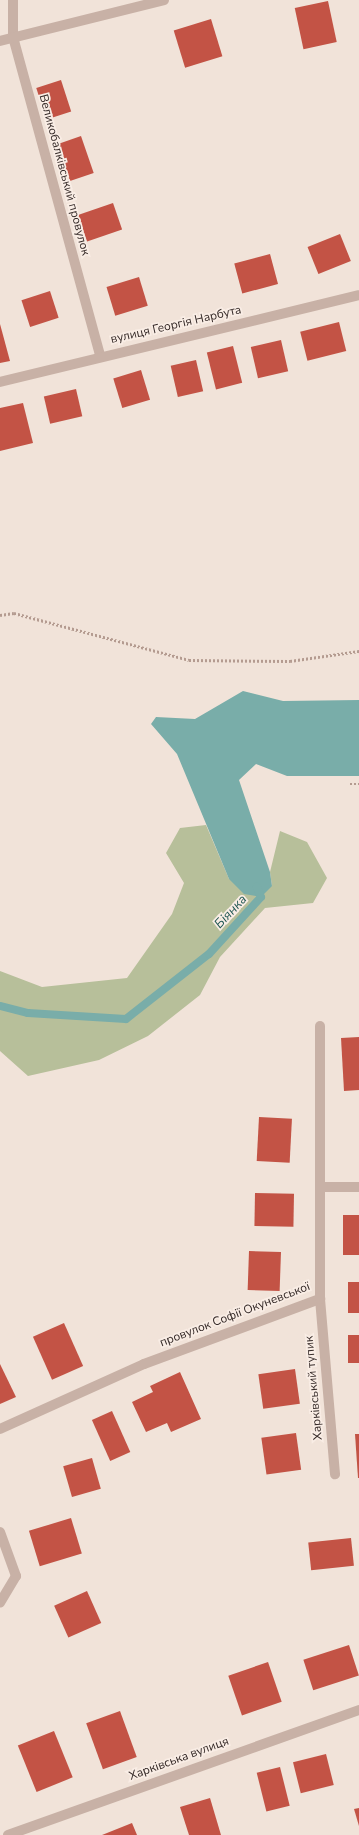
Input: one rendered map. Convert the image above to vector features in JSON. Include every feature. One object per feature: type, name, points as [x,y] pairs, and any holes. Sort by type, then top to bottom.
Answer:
[{"type":"street","name":"Великобалківський провулок","points":[[13,0],[13,37],[100,356]]},
{"type":"street","points":[[0,41],[164,0]]},
{"type":"street","name":"вулиця Георгія Нарбута","points":[[0,382],[100,356],[359,295]]},
{"type":"street","name":"провулок Софії Окуневської","points":[[0,1429],[144,1364],[320,1299],[322,1187],[320,1026]]},
{"type":"street","points":[[322,1187],[359,1187]]},
{"type":"street","name":"Харківський тупик","points":[[320,1299],[335,1474]]},
{"type":"street","points":[[0,1532],[16,1576],[0,1603]]},
{"type":"street","name":"Харківська вулиця","points":[[8,1835],[359,1710]]},
{"type":"path","points":[[0,615],[14,613],[189,660],[290,661],[359,651]]},
{"type":"path","points":[[350,784],[359,784]]},
{"type":"green space","points":[[206,825],[229,879],[272,886],[270,872],[280,831],[307,842],[327,878],[313,903],[265,908],[220,957],[200,995],[148,1036],[99,1060],[28,1076],[0,1051],[0,971],[42,987],[127,978],[172,914],[184,883],[166,853],[180,828]]},
{"type":"water","points":[[243,691],[283,701],[359,700],[359,776],[287,776],[256,764],[239,780],[270,872],[272,886],[261,897],[244,894],[229,879],[177,754],[151,724],[156,717],[195,719]]},
{"type":"building","points":[[328,1],[337,42],[303,49],[295,8]]},
{"type":"building","points":[[211,19],[222,56],[185,68],[174,30]]},
{"type":"building","points":[[61,80],[71,111],[46,119],[36,88]]},
{"type":"building","points":[[81,136],[94,173],[70,181],[57,144]]},
{"type":"building","points":[[113,203],[122,229],[87,242],[78,215]]},
{"type":"building","points":[[340,234],[351,261],[318,274],[308,247]]},
{"type":"building","points":[[270,254],[278,284],[242,294],[234,264]]},
{"type":"building","points":[[139,277],[148,306],[115,316],[106,287]]},
{"type":"building","points":[[50,291],[59,318],[30,327],[21,300]]},
{"type":"building","points":[[339,322],[346,351],[307,361],[300,332]]},
{"type":"building","points":[[0,324],[10,361],[0,363]]},
{"type":"building","points":[[281,340],[288,371],[258,378],[251,347]]},
{"type":"building","points":[[233,346],[242,383],[216,389],[207,353]]},
{"type":"building","points":[[196,360],[203,391],[178,397],[171,366]]},
{"type":"building","points":[[141,370],[150,400],[122,408],[113,378]]},
{"type":"building","points":[[76,389],[82,416],[50,424],[44,396]]},
{"type":"building","points":[[23,403],[33,443],[0,451],[0,408]]},
{"type":"building","points":[[359,1037],[359,1090],[344,1091],[341,1038]]},
{"type":"building","points":[[259,1117],[292,1119],[290,1163],[257,1161]]},
{"type":"building","points":[[255,1193],[294,1194],[293,1227],[254,1226]]},
{"type":"building","points":[[343,1215],[359,1215],[359,1255],[343,1255]]},
{"type":"building","points":[[249,1251],[281,1252],[280,1291],[248,1290]]},
{"type":"building","points":[[348,1282],[359,1282],[359,1313],[348,1313]]},
{"type":"building","points":[[64,1323],[83,1366],[52,1380],[33,1337]]},
{"type":"building","points":[[348,1335],[359,1335],[359,1363],[348,1363]]},
{"type":"building","points":[[0,1364],[16,1397],[0,1404]]},
{"type":"building","points":[[295,1369],[300,1404],[263,1409],[258,1374]]},
{"type":"building","points":[[180,1372],[201,1419],[171,1432],[167,1423],[146,1432],[132,1402],[153,1392],[150,1386]]},
{"type":"building","points":[[112,1411],[130,1452],[110,1461],[92,1420]]},
{"type":"building","points":[[296,1433],[301,1470],[266,1475],[261,1438]]},
{"type":"building","points":[[355,1434],[359,1434],[359,1478],[358,1478]]},
{"type":"building","points":[[92,1458],[101,1489],[72,1497],[63,1466]]},
{"type":"building","points":[[71,1518],[82,1553],[40,1566],[29,1531]]},
{"type":"building","points":[[351,1538],[354,1566],[311,1570],[308,1542]]},
{"type":"building","points":[[87,1591],[101,1623],[68,1638],[54,1606]]},
{"type":"building","points":[[349,1645],[359,1675],[313,1690],[303,1660]]},
{"type":"building","points":[[268,1662],[282,1702],[242,1715],[228,1676]]},
{"type":"building","points":[[120,1711],[137,1757],[103,1769],[86,1723]]},
{"type":"building","points":[[54,1731],[73,1777],[37,1792],[18,1746]]},
{"type":"building","points":[[326,1754],[334,1785],[301,1793],[293,1762]]},
{"type":"building","points":[[280,1767],[290,1806],[266,1812],[257,1773]]},
{"type":"building","points":[[210,1798],[221,1835],[189,1835],[180,1807]]},
{"type":"building","points":[[359,1808],[359,1826],[354,1809]]},
{"type":"building","points":[[132,1823],[137,1835],[102,1835]]},
{"type":"waterway","name":"Біянка","points":[[0,1006],[28,1013],[126,1019],[209,954],[261,897],[257,887]]}]
